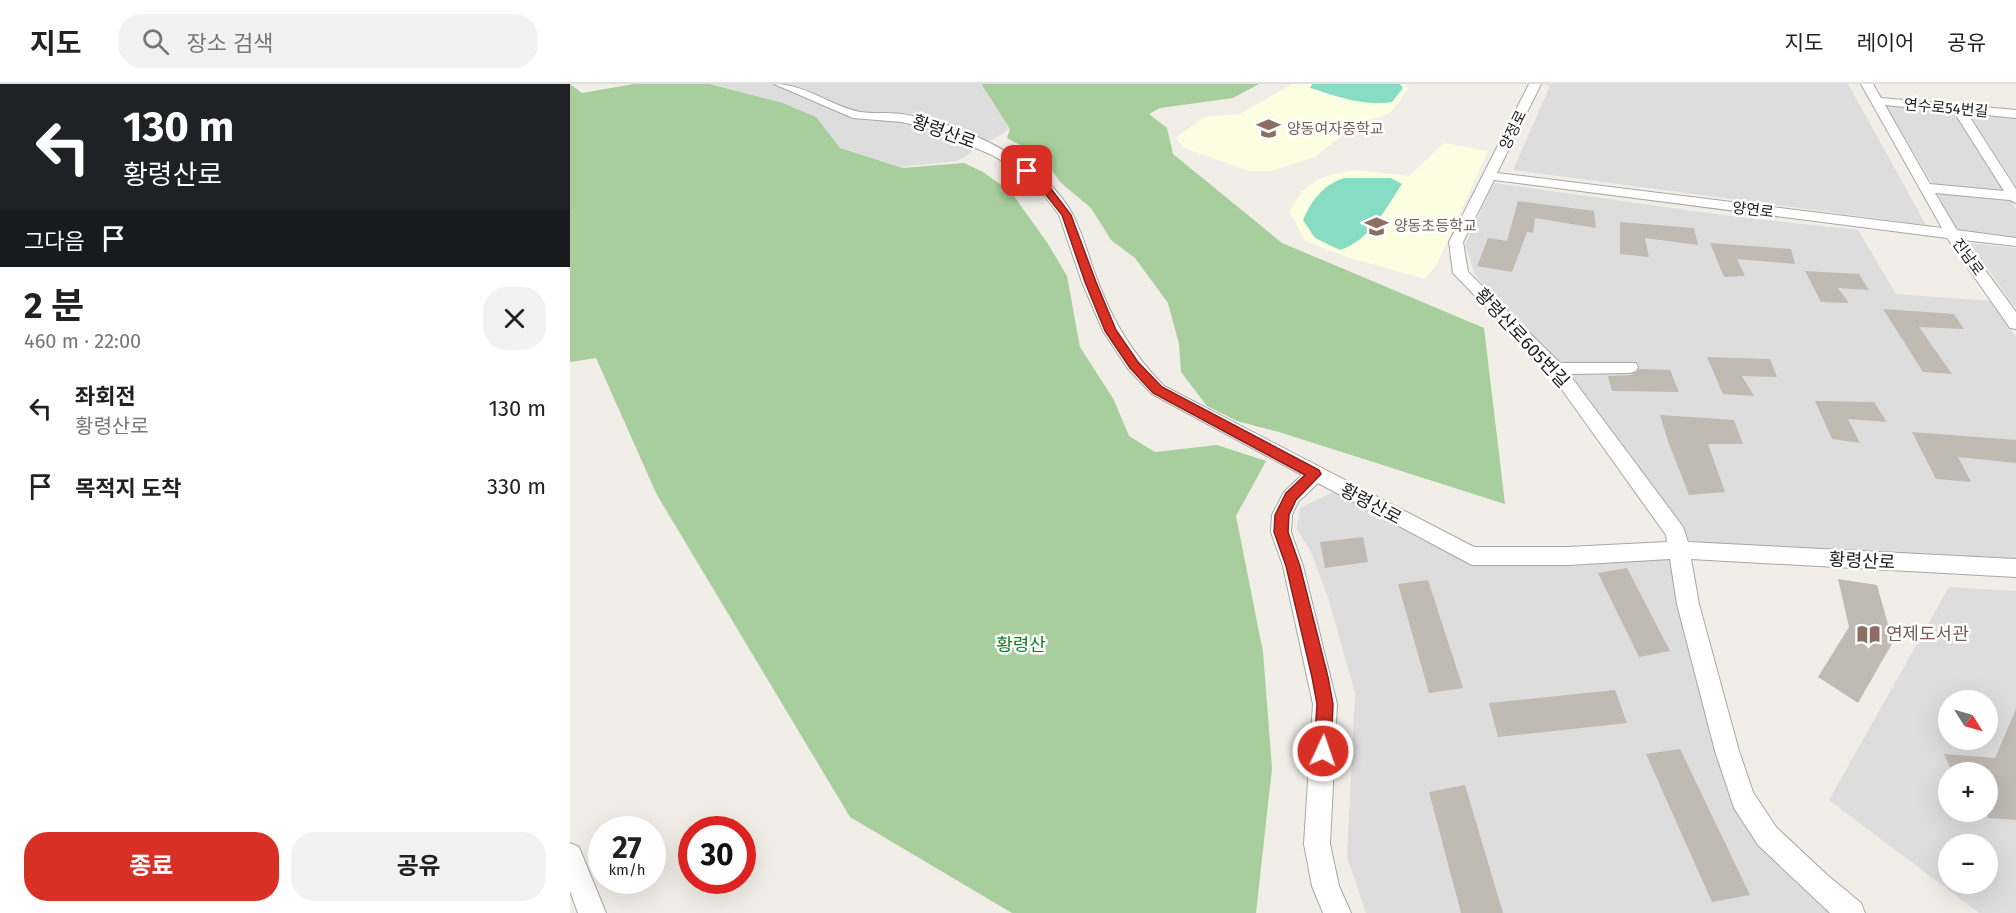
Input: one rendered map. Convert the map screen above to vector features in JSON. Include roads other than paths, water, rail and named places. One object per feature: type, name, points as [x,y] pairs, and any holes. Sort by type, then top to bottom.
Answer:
[{"type":"street","name":"황령산로","points":[[780,84],[858,115],[902,118],[939,127],[1006,157],[1027,171],[1043,184],[1066,215],[1090,282],[1111,331],[1134,365],[1158,390],[1472,556],[1568,556],[1680,550],[2016,568]]},
{"type":"street","name":"양정로","points":[[1491,176],[1535,84]]},
{"type":"street","name":"진남로","points":[[1867,84],[1953,236],[2011,310],[2016,324]]},
{"type":"street","name":"연수로54번길","points":[[1877,101],[2016,114]]},
{"type":"street","points":[[1958,109],[2015,197]]},
{"type":"street","name":"양연로","points":[[1491,176],[1953,236],[2016,242]]},
{"type":"street","name":"황령산로605번길","points":[[1491,176],[1456,242],[1461,273],[1556,369],[1676,533],[1688,604],[1711,695],[1743,799],[1767,836],[1815,883],[1851,913]]},
{"type":"street","points":[[1926,188],[2015,197]]},
{"type":"street","points":[[1556,369],[1630,367]]},
{"type":"street","points":[[1315,474],[1291,496],[1282,515],[1281,532],[1293,566],[1325,704],[1317,844],[1326,886],[1336,913]]},
{"type":"street","points":[[570,856],[592,913]]},
{"type":"place","name":"양동여자중학교","points":[[1269,129]]},
{"type":"place","name":"양동초등학교","points":[[1376,226]]},
{"type":"place","name":"연제도서관","points":[[1868,634]]},
{"type":"park label","name":"황령산","points":[[1021,645]]}]
